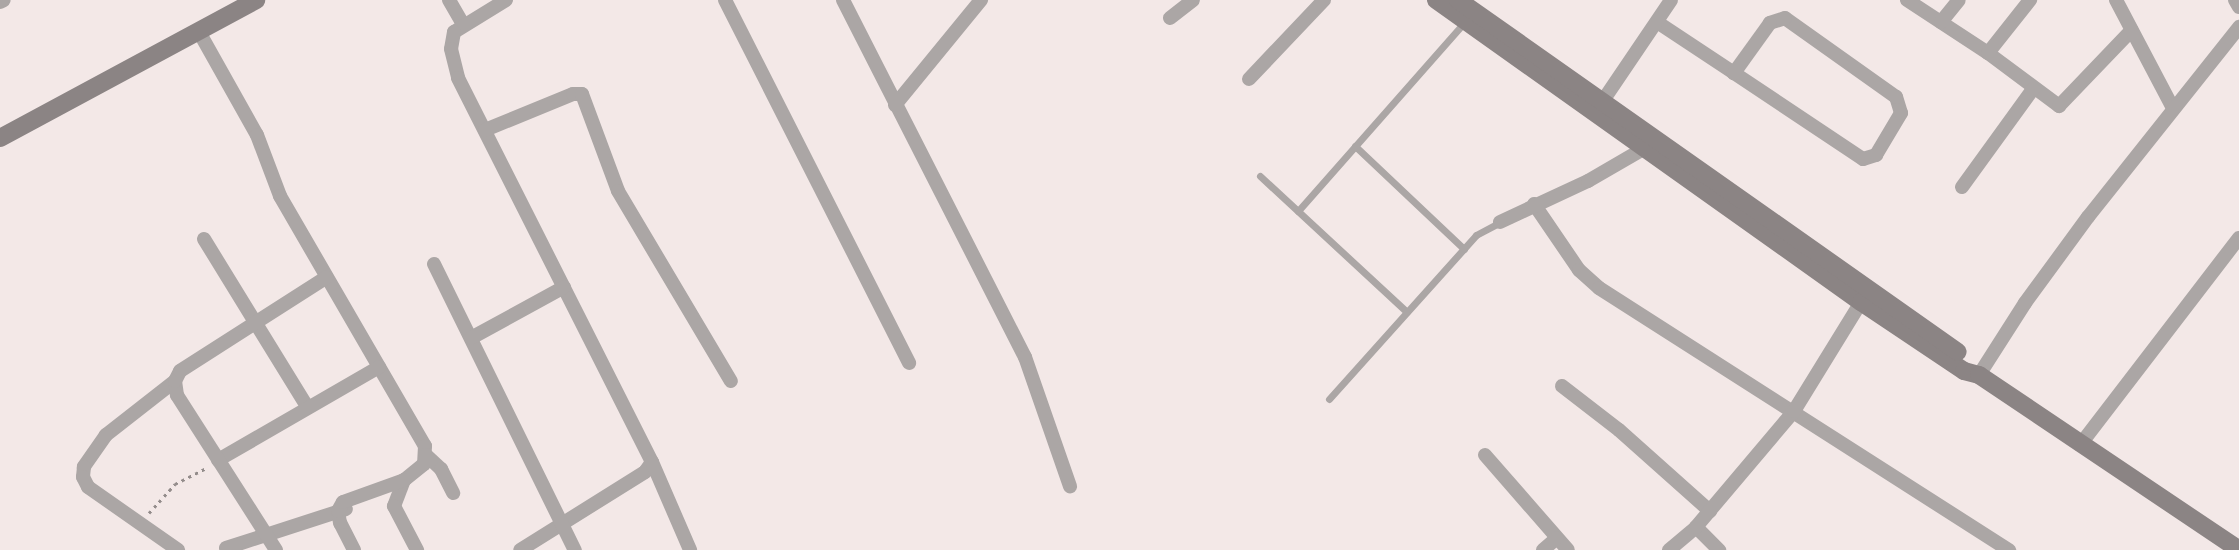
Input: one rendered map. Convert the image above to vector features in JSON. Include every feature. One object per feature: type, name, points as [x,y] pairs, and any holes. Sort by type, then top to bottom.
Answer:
[{"type":"street","points":[[0,138],[256,0]]},
{"type":"street","points":[[449,0],[463,24]]},
{"type":"street","points":[[506,0],[463,24],[454,32],[451,49],[458,78],[652,462],[690,550]]},
{"type":"street","points":[[725,0],[909,363]]},
{"type":"street","points":[[895,105],[981,0]]},
{"type":"street","points":[[1170,18],[1193,0]]},
{"type":"street","points":[[1249,79],[1324,0]]},
{"type":"street","points":[[1436,0],[1599,106],[1645,148],[1865,295]]},
{"type":"street","points":[[1458,0],[1599,106],[1865,295],[1964,371],[1979,375],[2239,550]]},
{"type":"street","points":[[1907,0],[1988,53],[2053,104],[2065,103],[2132,30]]},
{"type":"street","points":[[1941,22],[1959,0]]},
{"type":"street","points":[[1988,53],[2030,0]]},
{"type":"street","points":[[2116,0],[2172,106]]},
{"type":"street","points":[[2235,0],[2239,7]]},
{"type":"street","points":[[844,1],[1025,357],[1070,486]]},
{"type":"street","points":[[1599,106],[1657,22],[1666,2]]},
{"type":"street","points":[[1657,22],[1863,159],[1876,155],[1901,113],[1896,97],[1785,18],[1770,23],[1734,73]]},
{"type":"street","points":[[1979,375],[2025,303],[2172,106],[2239,27]]},
{"type":"street","points":[[198,30],[257,135],[280,196],[425,446],[424,464],[404,480],[343,502],[340,523],[354,550]]},
{"type":"street","points":[[1962,187],[2034,89]]},
{"type":"street","points":[[485,130],[573,94],[582,94],[618,191],[731,381]]},
{"type":"street","points":[[1500,222],[1534,204],[1588,181],[1645,148]]},
{"type":"street","points":[[1534,204],[1579,270],[1599,288],[2009,550]]},
{"type":"street","points":[[2080,445],[2239,238]]},
{"type":"street","points":[[204,239],[308,408]]},
{"type":"street","points":[[434,264],[575,550]]},
{"type":"street","points":[[276,550],[177,395],[176,381],[180,371],[327,277]]},
{"type":"street","points":[[471,338],[564,287]]},
{"type":"street","points":[[1669,550],[1696,527],[1794,411],[1865,295]]},
{"type":"street","points":[[219,461],[379,367]]},
{"type":"street","points":[[176,381],[123,419],[84,467],[88,487],[138,526],[178,550]]},
{"type":"street","points":[[1562,386],[1619,430],[1710,511]]},
{"type":"street","points":[[426,455],[441,469],[453,493]]},
{"type":"street","points":[[1485,455],[1568,550]]},
{"type":"street","points":[[520,550],[561,522],[645,472],[652,462]]},
{"type":"street","points":[[404,480],[396,498],[396,513],[417,550]]},
{"type":"street","points":[[226,548],[342,510]]},
{"type":"street","points":[[1696,527],[1719,550]]},
{"type":"street","points":[[1543,550],[1557,538]]},
{"type":"lane","points":[[1298,211],[1466,21]]},
{"type":"lane","points":[[1355,146],[1464,249]]},
{"type":"lane","points":[[1260,176],[1407,312]]},
{"type":"lane","points":[[1329,399],[1476,235],[1500,222]]},
{"type":"path","points":[[138,526],[175,484],[219,461]]}]
